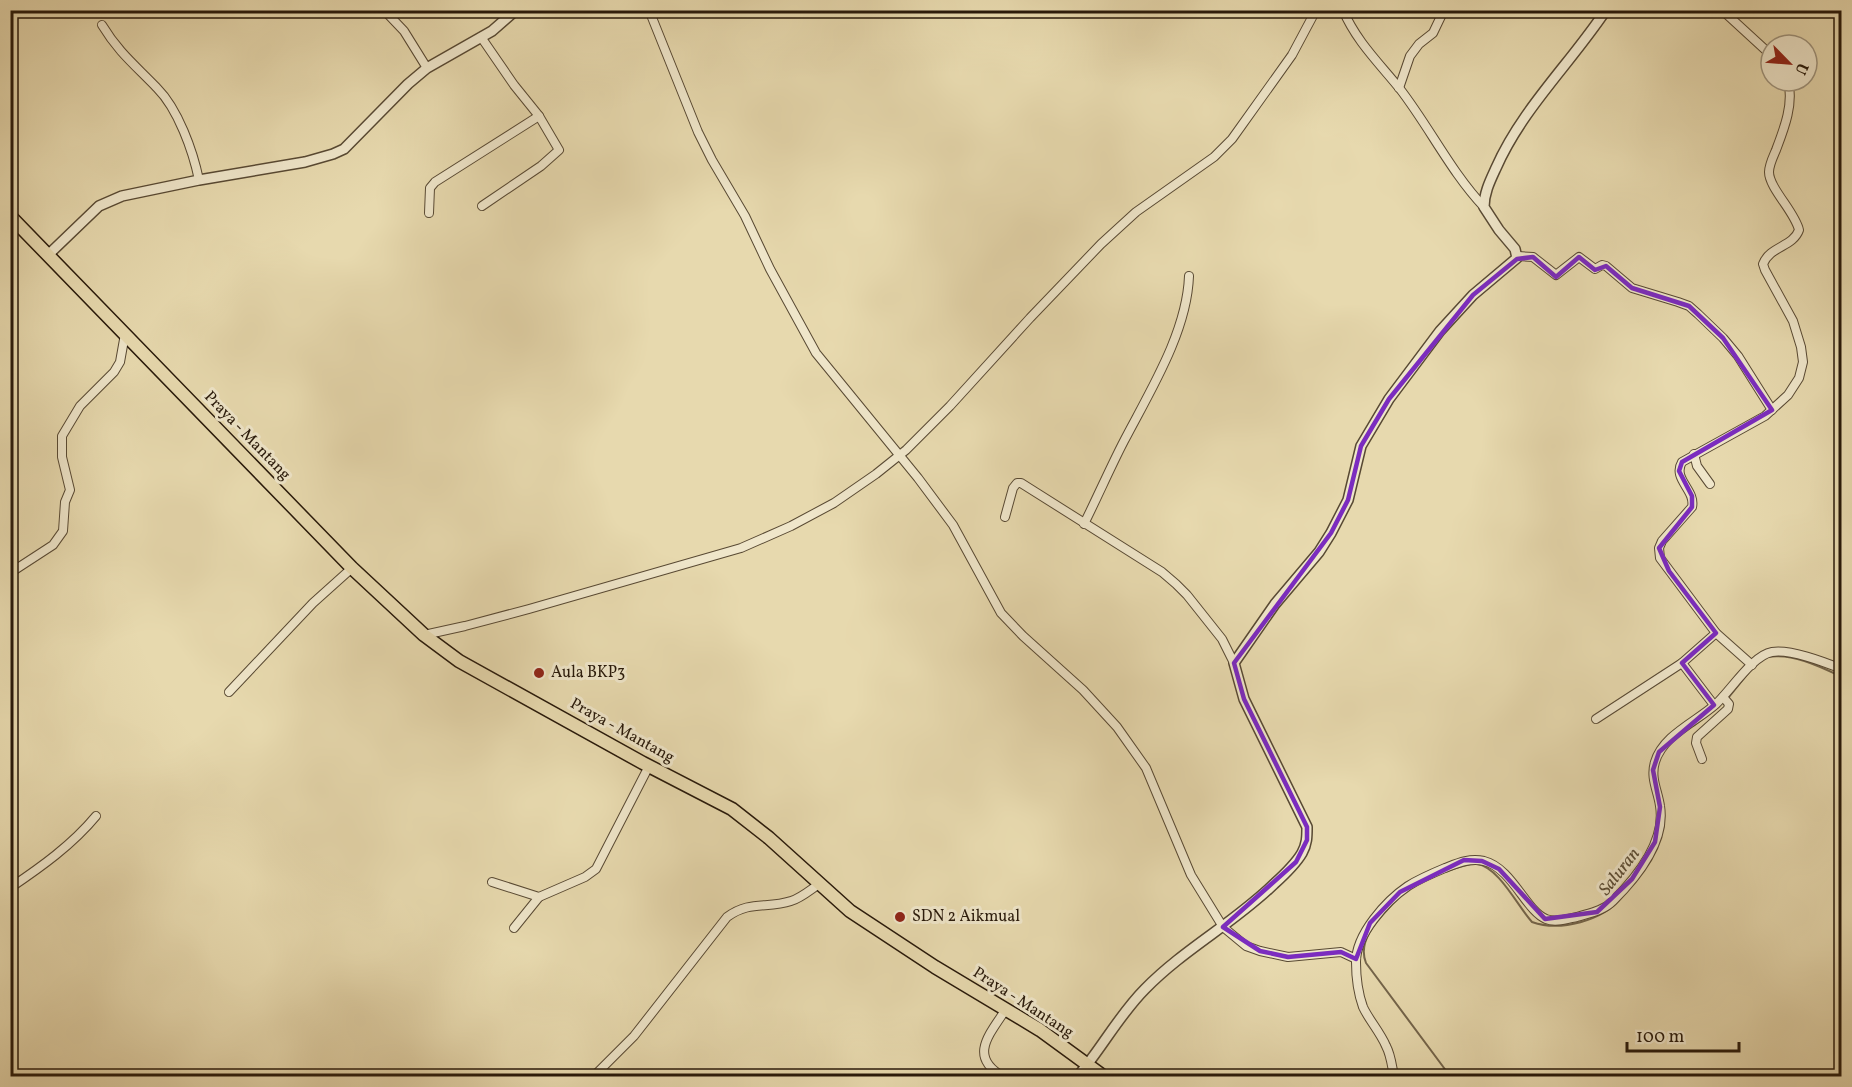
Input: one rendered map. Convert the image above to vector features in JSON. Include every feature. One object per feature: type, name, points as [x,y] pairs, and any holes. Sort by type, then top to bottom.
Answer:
[{"type":"main road","name":"Praya - Mantang","points":[[10,216],[352,568],[424,635],[459,661],[649,766],[732,808],[843,905],[935,967],[1040,1030],[1103,1077]]},
{"type":"street","points":[[384,10],[404,31],[427,68]]},
{"type":"street","points":[[48,255],[104,202],[135,192],[305,162],[333,154],[347,147],[408,84],[427,68],[502,24],[516,10]]},
{"type":"street","points":[[650,10],[705,147],[745,216],[770,269],[816,353],[918,478],[953,525],[1001,613],[1083,690],[1117,727],[1146,768],[1191,875],[1223,927],[1246,946],[1260,951],[1288,957],[1341,952],[1356,959]]},
{"type":"street","points":[[424,635],[508,615],[741,548],[791,526],[834,503],[899,456],[950,406],[1101,244],[1136,212],[1214,157],[1232,139],[1292,55],[1316,10]]},
{"type":"street","points":[[1343,10],[1366,51],[1399,88],[1458,176],[1484,207],[1518,255]]},
{"type":"street","points":[[1399,88],[1410,56],[1419,44],[1429,38],[1444,10]]},
{"type":"street","points":[[1484,207],[1487,189],[1512,136],[1554,75],[1580,47],[1606,10]]},
{"type":"street","points":[[1722,10],[1759,44]]},
{"type":"street","points":[[102,25],[127,59],[162,93],[192,152],[200,180]]},
{"type":"street","points":[[482,37],[558,146],[558,152],[541,166],[482,206]]},
{"type":"street","points":[[1752,665],[1716,633],[1669,571],[1659,552],[1662,541],[1692,507],[1692,496],[1680,477],[1682,462],[1727,439],[1772,410],[1788,395],[1799,378],[1803,362],[1793,321],[1764,270],[1763,264],[1770,252],[1795,238],[1799,230],[1796,220],[1769,175],[1789,105],[1788,93]]},
{"type":"street","points":[[429,213],[432,184],[539,116]]},
{"type":"street","points":[[1518,255],[1533,257],[1556,275],[1580,257],[1595,269],[1602,265],[1606,266],[1632,288],[1689,306],[1724,338],[1772,410]]},
{"type":"street","points":[[1234,663],[1275,604],[1319,552],[1331,533],[1348,500],[1361,446],[1389,399],[1440,331],[1473,295],[1518,255]]},
{"type":"street","points":[[1084,524],[1157,379],[1182,315],[1188,295],[1189,276]]},
{"type":"street","points":[[10,573],[53,545],[65,525],[65,502],[70,490],[62,458],[62,436],[80,406],[114,372],[120,362],[125,334]]},
{"type":"street","points":[[1694,454],[1697,466],[1710,484]]},
{"type":"street","points":[[1005,517],[1012,488],[1017,483],[1021,483],[1162,572],[1187,595],[1215,630],[1234,663],[1244,699],[1307,827],[1307,840],[1296,862],[1256,902],[1183,955],[1146,987],[1126,1009],[1088,1066],[1078,1077]]},
{"type":"street","points":[[229,692],[313,603],[352,568]]},
{"type":"street","points":[[1596,719],[1682,663],[1716,633]]},
{"type":"street","points":[[1702,759],[1696,743],[1697,737],[1722,716],[1726,700],[1752,665],[1765,654],[1775,652],[1808,657],[1842,669]]},
{"type":"street","points":[[1682,663],[1714,705]]},
{"type":"street","points":[[1394,1077],[1387,1046],[1364,1008],[1360,996],[1356,959],[1360,941],[1370,923],[1400,892],[1410,885],[1464,860],[1482,861],[1498,869],[1545,919],[1567,919],[1597,912],[1607,906],[1643,866],[1655,842],[1660,807],[1653,780],[1653,770],[1659,752],[1674,736],[1714,705],[1726,700]]},
{"type":"street","points":[[514,928],[539,897],[585,877],[596,869],[649,766]]},
{"type":"street","points":[[10,888],[80,835],[96,816]]},
{"type":"street","points":[[492,882],[539,897]]},
{"type":"street","points":[[594,1077],[634,1036],[728,917],[737,909],[790,902],[819,884]]},
{"type":"street","points":[[10,995],[10,1003]]},
{"type":"street","points":[[1002,1077],[989,1067],[984,1049],[990,1033],[1006,1009]]},
{"type":"highlighted area","points":[[1533,257],[1556,277],[1579,257],[1595,270],[1606,266],[1632,288],[1689,306],[1723,338],[1772,410],[1682,462],[1679,471],[1692,496],[1692,507],[1659,548],[1669,571],[1716,633],[1682,663],[1714,705],[1659,752],[1653,770],[1660,807],[1655,842],[1632,879],[1597,912],[1545,919],[1499,869],[1482,861],[1464,860],[1400,892],[1370,923],[1356,959],[1341,952],[1288,957],[1260,951],[1223,927],[1296,862],[1307,840],[1307,827],[1244,699],[1234,663],[1331,533],[1348,500],[1361,446],[1389,399],[1473,295],[1517,259]]},
{"type":"waterway","name":"Saluran","points":[[1767,657],[1796,659],[1842,677]]},
{"type":"waterway","name":"Saluran","points":[[1728,698],[1749,672]]},
{"type":"waterway","name":"Saluran","points":[[1693,726],[1708,715]]},
{"type":"waterway","name":"Saluran","points":[[1660,790],[1663,805]]},
{"type":"waterway","name":"Saluran","points":[[1445,872],[1469,864],[1485,867],[1500,880],[1532,922],[1543,925],[1568,925],[1593,918],[1622,897]]},
{"type":"waterway","name":"Saluran","points":[[1398,898],[1378,920],[1368,936],[1364,954],[1366,963],[1450,1076]]},
{"type":"place","name":"Aula BKP3","points":[[539,673]]},
{"type":"place","name":"SDN 2 Aikmual","points":[[900,917]]}]
